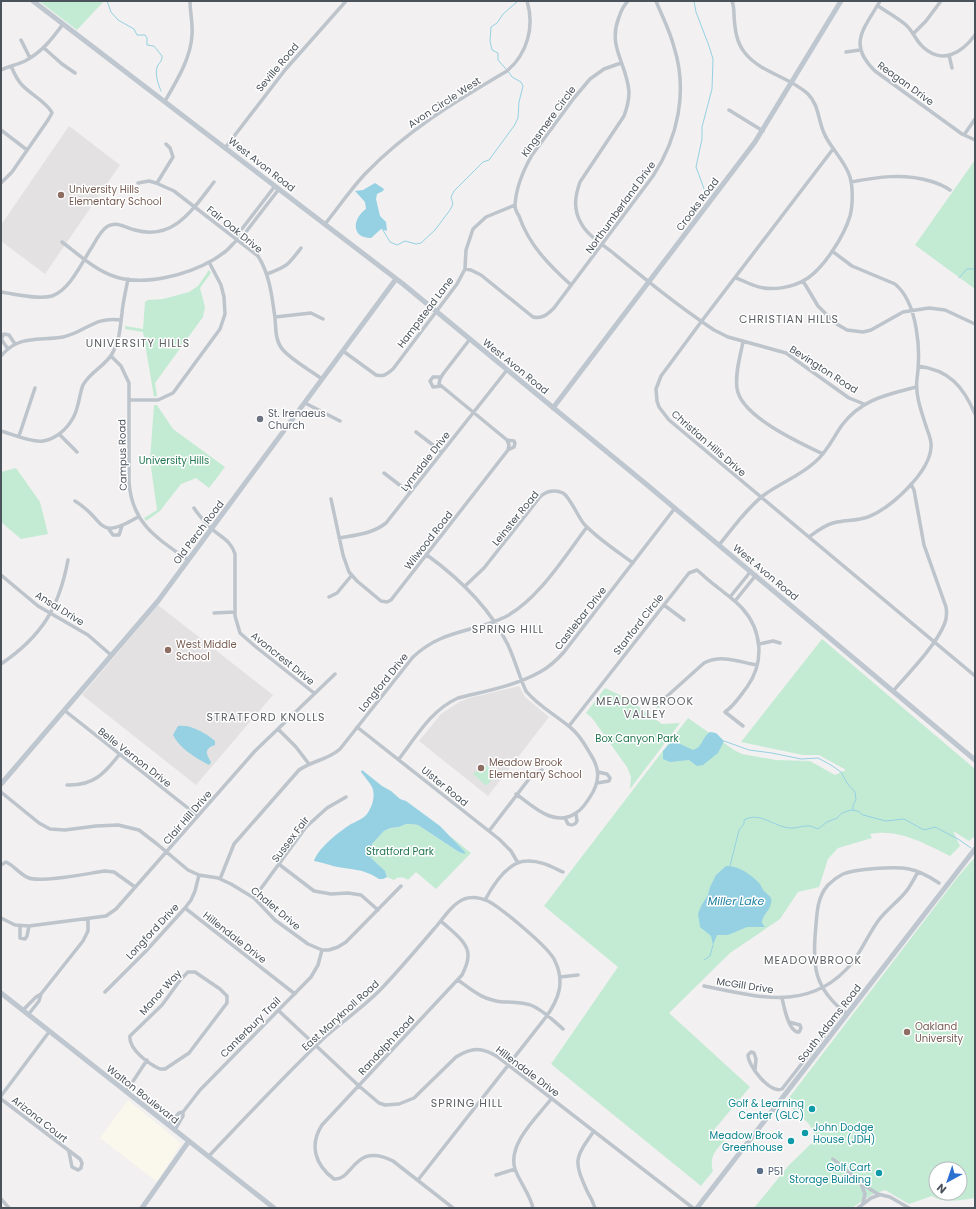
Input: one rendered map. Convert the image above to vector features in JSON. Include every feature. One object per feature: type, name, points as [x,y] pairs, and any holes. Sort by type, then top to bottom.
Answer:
[{"type":"street","name":"West Avon Road","points":[[33,1],[396,279],[756,575],[975,760]]},
{"type":"street","points":[[165,101],[178,78],[190,50],[193,28],[190,1]]},
{"type":"street","name":"Seville Road","points":[[225,148],[285,70],[346,1]]},
{"type":"street","name":"Avon Circle West","points":[[325,224],[365,174],[401,140],[433,116],[513,66],[527,43],[530,20],[530,9],[527,1]]},
{"type":"street","name":"Bevington Road","points":[[628,1],[621,12],[616,28],[616,49],[629,91],[628,99],[624,116],[580,182],[575,194],[576,209],[581,223],[589,233],[602,244],[701,322],[722,335],[786,353],[849,398],[864,404]]},
{"type":"street","name":"Northumberland Drive","points":[[465,269],[481,275],[533,317],[538,318],[548,313],[554,308],[662,162],[669,147],[674,130],[680,92],[680,72],[674,46],[656,1]]},
{"type":"street","points":[[732,1],[738,40],[744,52],[754,62],[792,83],[813,100],[823,132],[833,150],[846,167],[852,197],[850,215],[843,232],[832,251],[820,267],[803,281],[789,286],[766,288],[753,286],[736,278]]},
{"type":"street","name":"Crooks Road","points":[[553,408],[737,168],[792,83],[841,1]]},
{"type":"street","points":[[846,52],[860,50],[859,42],[862,32],[880,1]]},
{"type":"street","points":[[913,34],[926,21],[941,1]]},
{"type":"street","points":[[878,6],[901,21],[921,45],[935,54],[949,55],[960,51],[975,35]]},
{"type":"street","points":[[1,70],[30,58],[44,48],[63,24]]},
{"type":"street","points":[[21,40],[30,58]]},
{"type":"street","points":[[44,48],[75,73]]},
{"type":"street","name":"Reagan Drive","points":[[860,50],[864,60],[875,71],[964,135],[975,140]]},
{"type":"street","points":[[949,55],[952,68]]},
{"type":"street","name":"Kingsmere Circle","points":[[515,206],[517,194],[527,163],[540,142],[590,79],[604,69],[621,63]]},
{"type":"street","points":[[1,184],[7,178],[52,113],[48,107],[20,83],[11,66]]},
{"type":"street","points":[[729,110],[762,131]]},
{"type":"street","points":[[964,135],[975,119]]},
{"type":"street","points":[[1,130],[27,150]]},
{"type":"street","points":[[157,183],[173,157],[170,148],[166,144]]},
{"type":"street","name":"Christian Hills Drive","points":[[833,150],[661,376],[656,389],[657,401],[659,407],[669,420],[975,676]]},
{"type":"street","points":[[850,182],[876,177],[902,176],[936,183],[950,190]]},
{"type":"street","name":"Fair Oak Drive","points":[[138,183],[150,181],[174,191],[258,256],[267,274],[275,317],[276,334],[283,350],[322,379]]},
{"type":"street","points":[[1,292],[30,296],[52,296],[63,290],[67,285],[84,258],[108,226],[118,224],[146,232],[159,232],[170,228],[181,221],[195,207],[214,182]]},
{"type":"street","points":[[62,242],[84,258],[116,277],[143,280],[170,276],[185,272],[209,262],[226,251],[237,239],[238,234],[277,188]]},
{"type":"street","points":[[515,206],[522,225],[531,242],[543,258],[571,285]]},
{"type":"street","name":"Hampstead Lane","points":[[343,351],[376,375],[382,376],[393,369],[457,284],[465,269],[466,250],[473,229],[486,217],[515,206]]},
{"type":"street","points":[[267,274],[284,268],[301,248]]},
{"type":"street","points":[[809,537],[826,526],[834,523],[862,519],[870,516],[896,498],[922,471],[930,458],[932,444],[922,413],[916,387],[918,366],[917,337],[911,309],[905,295],[895,284],[857,268],[832,251]]},
{"type":"street","points":[[129,400],[158,400],[173,393],[220,329],[225,314],[224,297],[221,285],[209,262]]},
{"type":"street","points":[[1,431],[42,441],[59,434],[68,426],[74,417],[85,382],[90,375],[111,356],[120,336],[121,320],[128,279]]},
{"type":"street","name":"Old Perch Road","points":[[1,784],[158,601],[396,279]]},
{"type":"street","points":[[803,281],[818,306],[835,322],[847,330],[864,332],[871,330],[895,316],[911,309],[929,308],[945,310],[975,324]]},
{"type":"street","points":[[275,317],[311,313],[323,319]]},
{"type":"street","points":[[1,356],[15,344],[27,340],[63,337],[97,322],[115,319],[121,320]]},
{"type":"street","points":[[8,349],[1,339],[4,334],[9,335],[15,344]]},
{"type":"street","points":[[470,339],[441,377],[439,382],[441,386],[473,413],[507,440],[512,440],[515,443],[514,447],[508,450]]},
{"type":"street","points":[[743,342],[737,378],[737,389],[743,401],[760,418],[774,429],[823,454]]},
{"type":"street","name":"Campus Road","points":[[111,356],[121,366],[129,383],[130,495],[138,516],[146,527],[188,560]]},
{"type":"street","points":[[918,366],[946,374],[953,380],[967,398],[975,414]]},
{"type":"street","name":"Lynndale Drive","points":[[339,538],[376,530],[386,523],[507,370]]},
{"type":"street","points":[[441,377],[433,377],[430,382],[433,386],[441,386]]},
{"type":"street","points":[[719,545],[743,516],[761,498],[808,468],[823,454],[843,424],[864,404],[878,398],[916,387]]},
{"type":"street","points":[[19,436],[35,388]]},
{"type":"street","points":[[305,403],[340,421]]},
{"type":"street","points":[[416,432],[442,452]]},
{"type":"street","points":[[59,434],[77,452]]},
{"type":"street","points":[[507,440],[509,445],[508,450]]},
{"type":"street","name":"Wilwood Road","points":[[352,575],[381,601],[387,602],[391,600],[508,450]]},
{"type":"street","points":[[384,473],[410,493]]},
{"type":"street","points":[[893,692],[934,643],[945,624],[947,616],[946,607],[924,545],[914,490],[911,484]]},
{"type":"street","name":"Leinster Road","points":[[465,586],[484,568],[540,497],[546,492],[553,491],[567,496],[579,517],[587,527],[633,563]]},
{"type":"street","points":[[329,596],[337,593],[352,575],[345,562],[332,499]]},
{"type":"street","points":[[75,501],[88,510],[100,525],[108,528],[117,528],[122,526],[138,516]]},
{"type":"street","name":"Avoncrest Drive","points":[[194,508],[212,529],[229,542],[234,549],[235,616],[240,632],[246,639],[314,693]]},
{"type":"street","name":"Castlebar Drive","points":[[399,759],[434,715],[449,702],[521,680],[541,672],[550,666],[564,652],[675,508]]},
{"type":"street","points":[[108,528],[113,535],[119,535],[122,526]]},
{"type":"street","name":"Longford Drive","points":[[220,879],[234,844],[292,776],[309,764],[334,754],[404,667],[421,650],[438,639],[494,622],[516,611],[531,598],[587,527]]},
{"type":"street","points":[[427,555],[465,586],[481,604],[509,647],[521,680],[532,698],[569,726],[583,740],[594,760],[598,772],[597,783],[576,814],[565,818],[546,816],[516,794]]},
{"type":"street","points":[[1,664],[26,646],[50,614],[62,586],[68,560]]},
{"type":"street","name":"Stanford Circle","points":[[569,726],[664,604],[689,573],[694,570],[697,570],[742,608],[751,620],[757,633],[759,644],[757,666],[752,680],[732,707],[725,712],[744,726]]},
{"type":"street","points":[[730,597],[751,571]]},
{"type":"street","name":"Ansal Drive","points":[[1,575],[38,606],[88,635],[111,655]]},
{"type":"street","points":[[734,601],[756,575]]},
{"type":"street","points":[[664,604],[684,620]]},
{"type":"street","points":[[214,613],[235,612]]},
{"type":"street","points":[[759,644],[774,641],[780,644]]},
{"type":"street","points":[[665,698],[704,663],[712,660],[722,658],[757,666]]},
{"type":"street","name":"Clair Hill Drive","points":[[1,918],[20,926],[29,926],[106,916],[116,910],[255,751],[335,674]]},
{"type":"street","name":"Belle Vernon Drive","points":[[64,710],[198,816]]},
{"type":"street","name":"Ulster Road","points":[[357,727],[489,831],[511,851],[518,862]]},
{"type":"street","points":[[278,729],[296,747],[309,764]]},
{"type":"street","points":[[67,785],[81,784],[95,779],[104,773],[119,755]]},
{"type":"street","points":[[489,831],[532,775],[542,770]]},
{"type":"street","points":[[597,783],[606,782],[610,778],[607,774],[598,772]]},
{"type":"street","name":"Chalet Drive","points":[[1,792],[39,824],[50,829],[65,830],[118,824],[139,830],[188,870],[199,875],[220,879],[231,884],[254,898],[267,913],[308,944],[322,950]]},
{"type":"street","name":"Sussex Fair","points":[[254,898],[280,865],[306,827],[327,808],[346,797]]},
{"type":"street","points":[[565,818],[568,824],[573,825],[577,821],[576,814]]},
{"type":"street","name":"South Adams Road","points":[[697,1208],[845,1013],[975,848]]},
{"type":"street","points":[[453,1208],[418,1180],[547,1015],[557,1000],[559,993],[560,977],[556,961],[547,948],[498,907],[485,900],[491,889],[500,878],[518,862],[535,861],[563,872]]},
{"type":"street","points":[[1,865],[6,862],[19,872],[33,879],[110,871],[123,877],[136,887]]},
{"type":"street","points":[[280,865],[314,891],[331,894],[348,893],[361,895],[378,910]]},
{"type":"street","points":[[755,1070],[767,1084],[776,1090],[782,1089],[845,1013],[831,999],[822,987],[816,971],[814,953],[818,907],[825,888],[836,878],[851,872],[892,868],[918,872],[939,883]]},
{"type":"street","name":"McGill Drive","points":[[704,986],[763,997],[782,998],[801,995],[822,987],[843,973],[851,964],[878,921],[904,895],[918,872]]},
{"type":"street","name":"Longford Drive","points":[[105,992],[146,951],[191,900],[199,875]]},
{"type":"street","points":[[322,950],[338,947],[346,942],[401,886]]},
{"type":"street","name":"East Maryknoll Road","points":[[209,1156],[317,1046],[375,995],[449,912],[462,900],[474,898],[485,900]]},
{"type":"street","name":"Hillendale Drive","points":[[184,908],[295,994]]},
{"type":"street","points":[[23,1010],[40,994],[83,941],[88,931],[88,919]]},
{"type":"street","name":"Randolph Road","points":[[418,1180],[394,1161],[384,1156],[374,1155],[360,1160],[338,1179],[334,1179],[329,1176],[319,1164],[315,1154],[315,1142],[322,1125],[458,980],[466,965],[468,952],[464,943],[441,921]]},
{"type":"street","points":[[20,926],[20,938],[25,939],[29,926]]},
{"type":"street","name":"Canterbury Trail","points":[[175,1130],[183,1116],[183,1112],[200,1090],[314,973],[320,961],[322,950]]},
{"type":"street","name":"Manor Way","points":[[195,972],[220,989],[227,996],[227,1003],[191,1051],[183,1058],[165,1069],[157,1068],[147,1060],[134,1050],[130,1041],[130,1036],[162,1005],[181,978],[186,974],[195,972]]},
{"type":"street","points":[[560,977],[578,975]]},
{"type":"street","points":[[458,980],[481,996],[503,1002],[528,1004],[547,1015],[563,1029]]},
{"type":"street","name":"Walton Boulevard","points":[[1,994],[274,1208]]},
{"type":"street","points":[[28,1014],[39,1001],[40,994]]},
{"type":"street","points":[[782,998],[789,1022]]},
{"type":"street","name":"Hillendale Drive","points":[[279,1010],[358,1086],[379,1103],[385,1105],[395,1105],[414,1098],[456,1057],[470,1050],[485,1049],[498,1056],[693,1208]]},
{"type":"street","points":[[1,1097],[49,1032]]},
{"type":"street","points":[[126,1092],[147,1060]]},
{"type":"street","name":"Arizona Court","points":[[1,1097],[69,1152],[80,1159],[82,1163],[81,1168],[78,1170],[72,1167],[69,1152]]},
{"type":"street","points":[[534,1208],[515,1169],[514,1155],[520,1139],[552,1098]]},
{"type":"street","name":"Canterbury Trail","points":[[168,1125],[179,1113],[183,1112]]},
{"type":"street","points":[[594,1131],[582,1148],[577,1162],[578,1171],[595,1208]]},
{"type":"street","points":[[142,1208],[189,1141]]},
{"type":"street","points":[[833,1159],[864,1188],[865,1194],[863,1204]]},
{"type":"street","points":[[496,1174],[515,1169]]},
{"type":"street","points":[[860,1183],[880,1195]]},
{"type":"street","points":[[858,1208],[871,1198],[880,1195],[890,1196],[909,1208]]},
{"type":"street","points":[[1,1199],[9,1208]]},
{"type":"shaded area","name":"University Hills Elementary School","points":[[69,126],[120,165],[45,274],[1,241],[1,225]]},
{"type":"shaded area","name":"West Middle School","points":[[158,605],[273,695],[196,785],[82,695]]},
{"type":"shaded area","name":"Meadow Brook Elementary School","points":[[519,686],[525,697],[549,717],[488,796],[419,741],[441,714],[459,702],[469,698]]},
{"type":"shaded area","points":[[128,1100],[181,1143],[157,1182],[100,1138]]},
{"type":"green space","points":[[39,1],[104,1],[77,30]]},
{"type":"green space","points":[[975,160],[975,289],[915,245]]},
{"type":"green space","name":"University Hills","points":[[209,270],[211,273],[200,288],[205,307],[203,317],[155,383],[157,396],[154,397],[143,332],[125,329],[125,326],[143,329],[145,302],[148,300],[163,299],[189,292],[198,286]]},
{"type":"green space","name":"University Hills","points":[[154,405],[157,405],[173,429],[225,467],[209,488],[196,478],[181,484],[160,511],[146,521],[144,518],[157,510],[150,460]]},
{"type":"green space","points":[[16,468],[40,502],[48,534],[21,539],[1,522],[1,472]]},
{"type":"green space","points":[[822,639],[975,769],[975,836],[969,841],[953,831],[960,846],[950,856],[912,838],[891,833],[870,834],[872,838],[838,848],[828,859],[819,887],[798,892],[780,919],[730,953],[669,1013],[750,1087],[713,1131],[724,1141],[712,1158],[713,1171],[701,1186],[551,1064],[618,967],[544,906],[688,718],[742,754],[776,760],[810,761],[835,775],[846,770],[819,755],[803,755],[741,742]]},
{"type":"green space","name":"Box Canyon Park","points":[[605,688],[628,699],[651,716],[659,704],[661,705],[652,717],[662,724],[680,723],[630,789],[631,777],[627,767],[592,718],[586,713]]},
{"type":"green space","points":[[482,766],[487,766],[498,773],[487,785],[485,785],[473,774]]},
{"type":"green space","name":"Stratford Park","points":[[408,823],[418,825],[459,852],[465,852],[458,847],[450,836],[471,853],[436,889],[416,872],[408,880],[401,877],[394,880],[387,877],[386,873],[371,858],[372,844],[384,831]]},
{"type":"green space","name":"Oakland University","points":[[975,857],[975,1198],[968,1199],[968,1161],[928,1161],[928,1197],[909,1204],[885,1190],[871,1195],[852,1208],[754,1208],[789,1165],[817,1138],[809,1124],[785,1103],[957,878]]},
{"type":"water","points":[[375,183],[384,189],[377,194],[376,199],[380,216],[386,222],[387,231],[381,229],[371,238],[360,235],[357,231],[356,222],[358,217],[366,209],[365,202],[355,191],[363,190]]},
{"type":"water","points":[[178,726],[188,726],[198,730],[215,741],[215,745],[210,747],[207,751],[211,762],[209,765],[189,753],[176,740],[173,735]]},
{"type":"water","points":[[710,732],[716,733],[724,741],[718,753],[703,765],[697,766],[689,760],[670,762],[663,759],[663,751],[670,743],[676,742],[693,750],[699,747],[705,736]]},
{"type":"water","points":[[362,770],[400,799],[406,801],[440,826],[465,852],[465,854],[459,852],[418,825],[406,824],[384,831],[372,844],[371,858],[385,871],[387,877],[383,879],[379,879],[362,871],[314,861],[316,856],[330,840],[346,827],[360,820],[367,814],[373,801],[373,790],[361,772]]},
{"type":"water","name":"Miller Lake","points":[[726,866],[735,867],[752,876],[770,896],[771,901],[770,906],[762,920],[765,927],[747,927],[728,935],[717,935],[713,945],[711,936],[700,927],[698,914],[716,875]]},
{"type":"waterway","points":[[107,1],[111,12],[118,20],[134,29],[137,35],[145,35],[147,38],[147,45],[154,46],[162,56],[162,60],[156,71],[161,91]]},
{"type":"waterway","points":[[506,69],[498,60],[498,53],[492,50],[490,41],[491,27],[497,23],[503,14],[518,1]]},
{"type":"waterway","points":[[694,1],[696,12],[713,59],[712,89],[702,127],[702,139],[696,167],[706,194]]},
{"type":"waterway","points":[[383,230],[390,242],[397,245],[405,241],[416,244],[421,243],[435,230],[453,204],[451,197],[454,191],[483,162],[489,160],[514,126],[518,118],[519,102],[523,86],[521,82],[512,77],[508,71]]},
{"type":"waterway","points":[[959,278],[967,269],[975,269]]},
{"type":"waterway","points":[[724,741],[749,750],[801,759],[818,758],[841,772],[847,783],[855,792],[856,800],[853,805],[853,810]]},
{"type":"waterway","points":[[730,866],[739,830],[744,824],[744,820],[756,817],[784,827],[792,828],[811,826],[818,829],[827,822],[837,818],[842,813],[851,810],[858,811],[863,815],[886,821],[904,819],[924,830],[935,827],[958,839],[971,848]]},
{"type":"waterway","points":[[704,960],[710,956],[713,945]]},
{"type":"place","name":"University Hills Elementary School","points":[[61,195]]},
{"type":"place","name":"St. Irenaeus Church","points":[[260,419]]},
{"type":"place","name":"West Middle School","points":[[168,650]]},
{"type":"place","name":"Meadow Brook Elementary School","points":[[481,768]]},
{"type":"place","name":"Oakland University","points":[[907,1032]]},
{"type":"place","name":"Golf & Learning Center (GLC)","points":[[812,1109]]},
{"type":"place","name":"John Dodge House (JDH)","points":[[805,1133]]},
{"type":"place","name":"Meadow Brook Greenhouse","points":[[791,1141]]},
{"type":"place","name":"P51","points":[[760,1171]]},
{"type":"place","name":"Golf Cart Storage Building","points":[[879,1173]]},
{"type":"district","name":"CHRISTIAN HILLS","points":[[789,319]]},
{"type":"district","name":"UNIVERSITY HILLS","points":[[138,343]]},
{"type":"district","name":"SPRING HILL","points":[[508,629]]},
{"type":"district","name":"MEADOWBROOK VALLEY","points":[[645,707]]},
{"type":"district","name":"STRATFORD KNOLLS","points":[[266,717]]},
{"type":"district","name":"MEADOWBROOK","points":[[813,960]]},
{"type":"district","name":"SPRING HILL","points":[[467,1103]]}]
